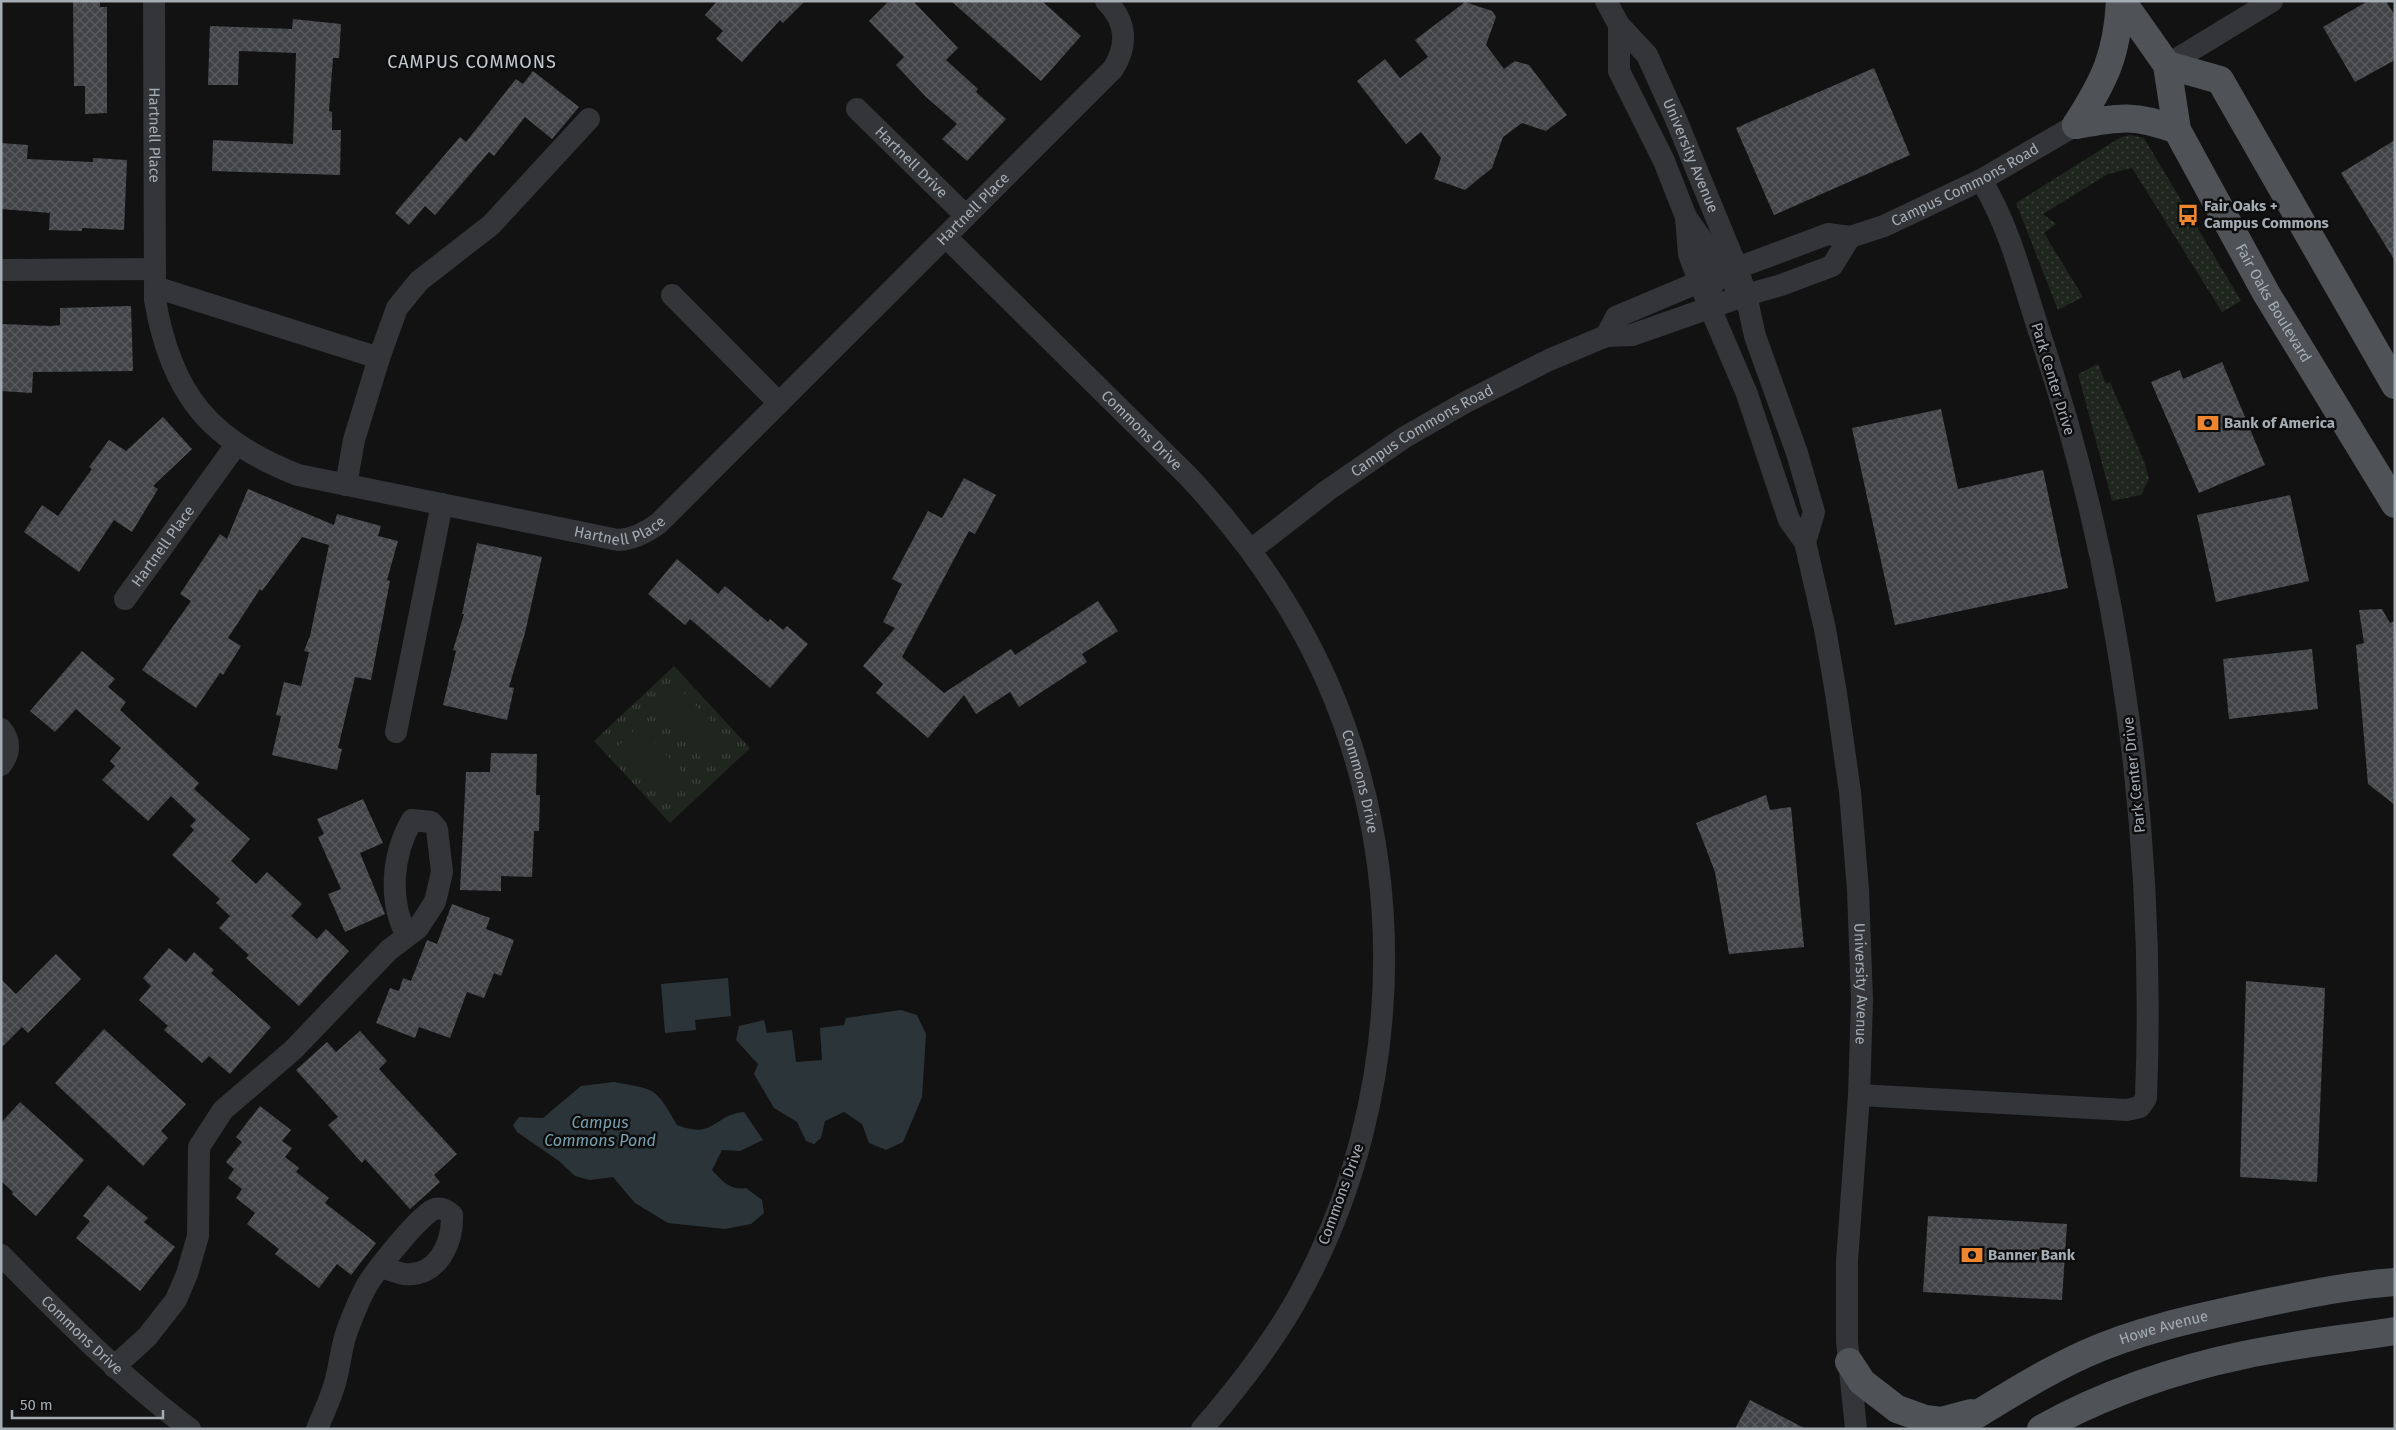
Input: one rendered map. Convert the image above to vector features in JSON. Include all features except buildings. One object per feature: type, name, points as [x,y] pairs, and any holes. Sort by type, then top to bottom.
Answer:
[{"type":"main road","name":"Fair Oaks Boulevard","points":[[2121,1],[2167,65],[2176,130],[2266,293],[2395,504]]},
{"type":"main road","points":[[2076,125],[2096,94],[2110,64],[2118,32],[2121,1]]},
{"type":"main road","points":[[2167,65],[2220,80],[2395,385]]},
{"type":"main road","points":[[2076,125],[2120,117],[2151,120],[2176,130]]},
{"type":"main road","name":"Howe Avenue","points":[[1953,1429],[1985,1409],[2084,1355],[2126,1338],[2216,1313],[2307,1294],[2395,1282]]},
{"type":"main road","points":[[2041,1429],[2125,1391],[2169,1374],[2244,1355],[2395,1331]]},
{"type":"main road","points":[[1849,1362],[1862,1382],[1877,1396],[1897,1409],[1915,1416],[1941,1422],[1985,1409]]},
{"type":"street","name":"Hartnell Place","points":[[154,1],[155,278],[161,334],[172,366],[199,410],[236,445],[266,463],[298,475],[618,540],[630,539],[646,532],[659,523],[1113,70],[1120,58],[1124,45],[1123,28],[1119,18],[1106,1]]},
{"type":"street","name":"University Avenue","points":[[1606,1],[1619,25],[1647,55],[1737,268],[1746,295],[1755,336],[1797,452],[1814,512],[1805,542]]},
{"type":"street","points":[[2167,65],[2272,1]]},
{"type":"street","name":"University Avenue","points":[[1619,25],[1619,70],[1664,161],[1686,217],[1705,244],[1718,269],[1746,295]]},
{"type":"street","name":"Hartnell Drive","points":[[857,109],[966,216]]},
{"type":"street","points":[[346,485],[354,440],[379,358],[397,308],[419,281],[491,225],[589,120]]},
{"type":"street","name":"Campus Commons Road","points":[[1737,268],[1828,234],[1850,237],[1922,209],[1981,180],[2076,125]]},
{"type":"street","name":"Park Center Drive","points":[[1859,1096],[2127,1110],[2140,1107],[2146,1098],[2148,962],[2145,886],[2136,774],[2120,662],[2100,554],[2058,388],[1998,208],[1981,180]]},
{"type":"street","name":"University Avenue","points":[[1686,217],[1689,254],[1699,282],[1747,394],[1789,520],[1805,542],[1833,676],[1850,792],[1858,890],[1861,990],[1859,1096],[1847,1261],[1849,1362],[1856,1429]]},
{"type":"street","name":"Commons Drive","points":[[946,236],[1188,476],[1221,512],[1251,550],[1291,611],[1314,654],[1334,698],[1357,767],[1378,862],[1383,910],[1384,982],[1381,1031],[1374,1079],[1351,1173],[1335,1219],[1293,1306],[1257,1362],[1202,1429]]},
{"type":"street","name":"Campus Commons Road","points":[[1251,550],[1328,490],[1405,437],[1466,402],[1549,360],[1606,336],[1632,335],[1746,295],[1782,285],[1832,266],[1850,237]]},
{"type":"street","points":[[4,270],[155,278],[379,358]]},
{"type":"street","points":[[1606,336],[1616,317],[1699,282],[1746,295]]},
{"type":"street","points":[[672,296],[779,403]]},
{"type":"street","name":"Hartnell Place","points":[[126,599],[236,445]]},
{"type":"street","points":[[396,732],[442,504]]},
{"type":"street","points":[[1,729],[8,738],[9,748],[7,757],[1,765]]},
{"type":"street","points":[[114,1367],[147,1337],[176,1300],[180,1292],[198,1236],[199,1147],[223,1110],[293,1050],[389,950],[407,936]]},
{"type":"street","points":[[316,1429],[335,1384],[346,1333],[368,1283],[382,1266]]},
{"type":"street","name":"Commons Drive","points":[[5,1268],[114,1367],[190,1429]]},
{"type":"green space","points":[[2130,135],[2144,138],[2241,301],[2222,312],[2132,168],[2108,174],[2043,214],[2056,224],[2044,233],[2083,297],[2058,310],[2016,203],[2121,137]]},
{"type":"green space","points":[[2098,364],[2106,384],[2110,382],[2144,461],[2149,479],[2141,495],[2112,501],[2078,374]]},
{"type":"green space","points":[[674,666],[750,748],[670,823],[594,741]]},
{"type":"green space","points":[[679,688],[728,739],[705,762],[655,711]]},
{"type":"green space","points":[[639,726],[688,778],[665,801],[615,749]]},
{"type":"water","points":[[728,978],[731,1016],[695,1020],[696,1030],[665,1033],[661,984]]},
{"type":"water","points":[[901,1010],[917,1015],[926,1034],[922,1097],[903,1142],[886,1150],[869,1143],[862,1124],[844,1112],[825,1121],[821,1138],[814,1144],[806,1141],[797,1122],[774,1108],[754,1074],[758,1064],[736,1040],[739,1026],[764,1020],[767,1033],[792,1030],[796,1062],[822,1060],[820,1028],[844,1025],[846,1018]]},
{"type":"water","name":"Campus Commons Pond","points":[[614,1082],[653,1092],[664,1103],[677,1125],[687,1128],[704,1129],[726,1117],[744,1112],[763,1140],[740,1151],[722,1150],[712,1170],[731,1187],[746,1188],[762,1200],[764,1213],[751,1224],[725,1229],[668,1223],[635,1203],[613,1177],[590,1180],[575,1176],[559,1161],[517,1132],[513,1125],[519,1117],[543,1118],[581,1086]]},
{"type":"place","name":"Fair Oaks + Campus Commons","points":[[2188,215]]},
{"type":"place","name":"Bank of America","points":[[2208,423]]},
{"type":"place","name":"Banner Bank","points":[[1972,1255]]},
{"type":"district","name":"CAMPUS COMMONS","points":[[472,62]]}]
